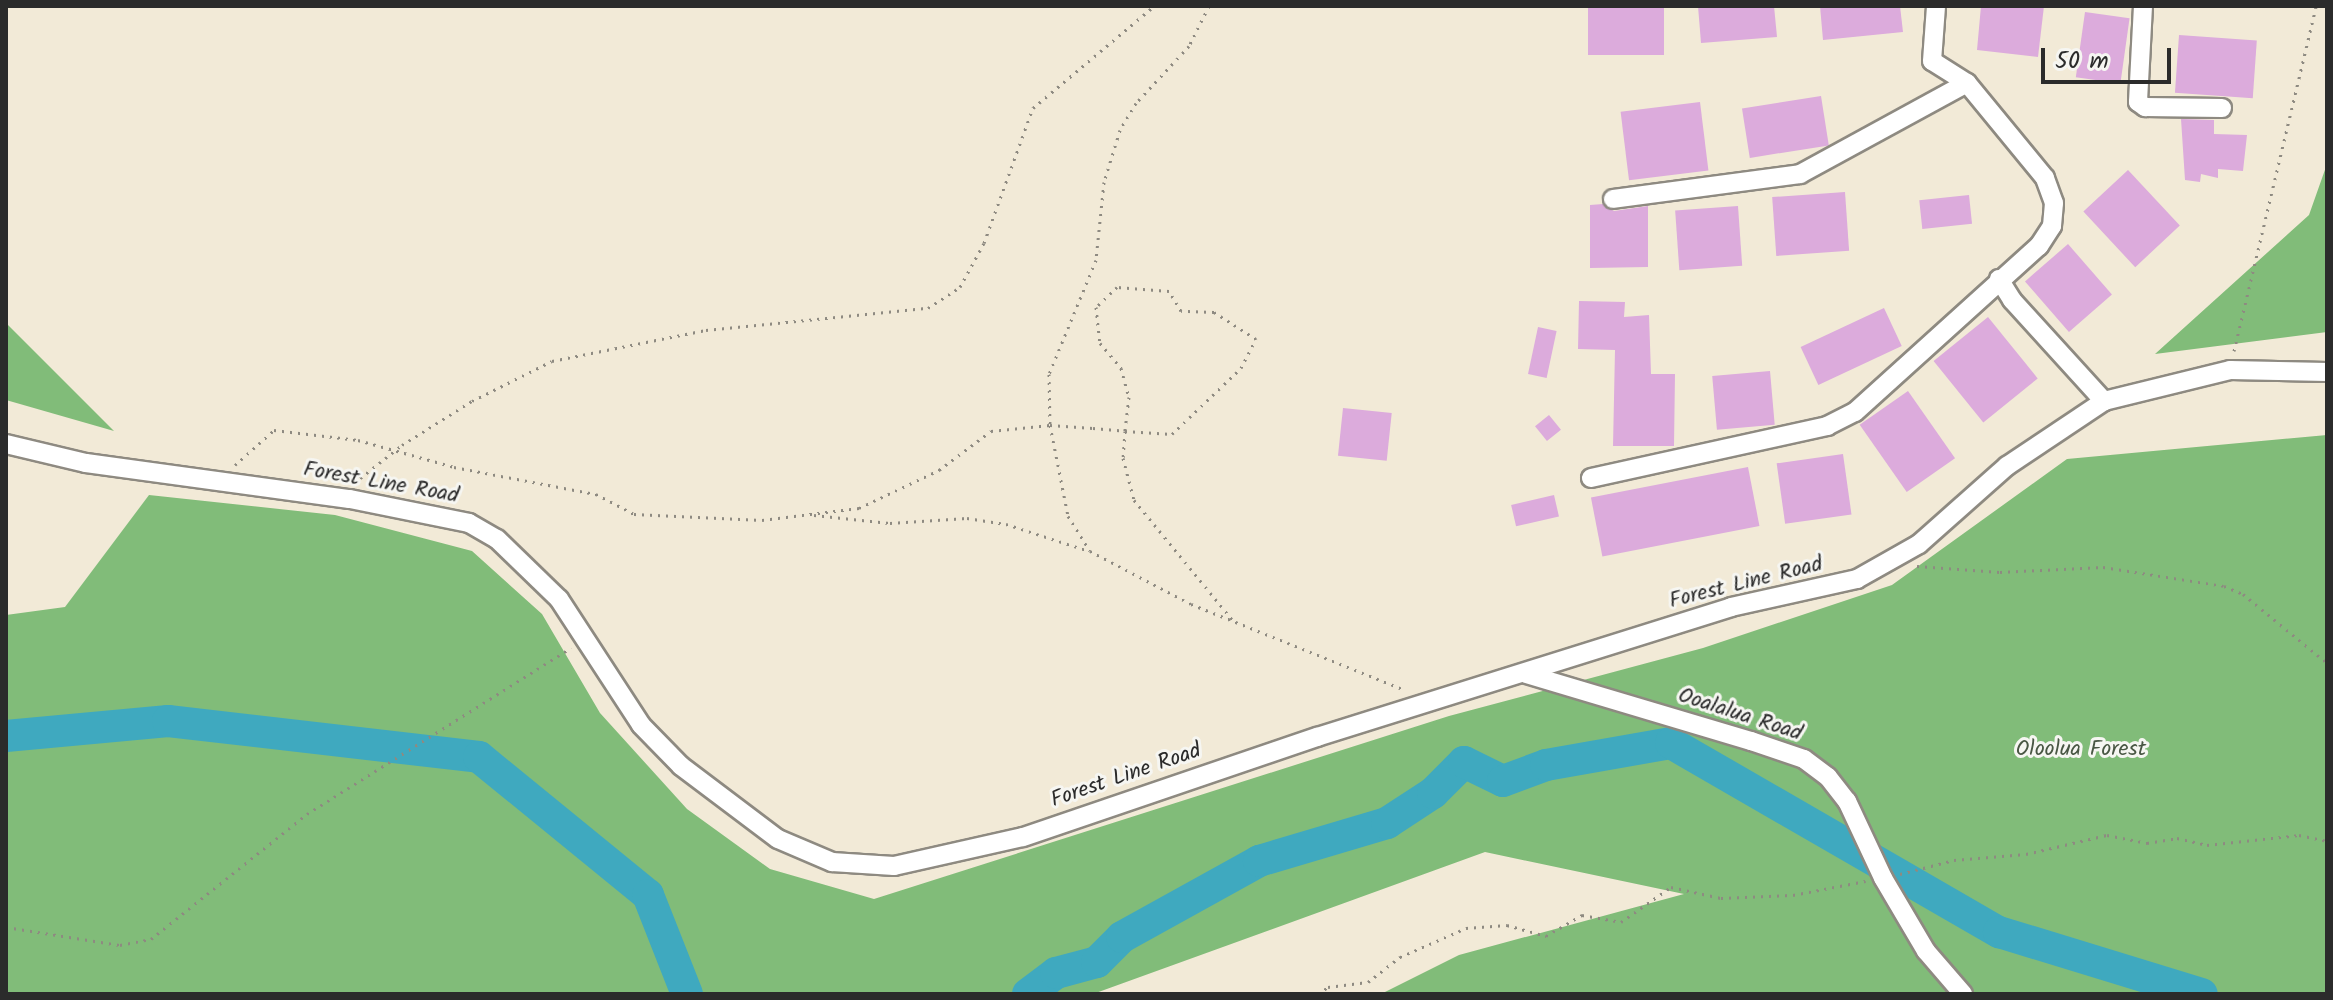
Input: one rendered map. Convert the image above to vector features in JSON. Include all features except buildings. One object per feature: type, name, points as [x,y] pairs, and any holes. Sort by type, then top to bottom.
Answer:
[{"type":"street","points":[[1591,478],[1827,426],[1889,385],[1999,279],[2039,246],[2052,226],[2054,203],[2026,150],[1967,83],[1932,61],[1936,6]]},
{"type":"street","points":[[2143,6],[2138,102],[2145,107],[2222,108]]},
{"type":"street","points":[[1613,199],[1800,174],[1967,83]]},
{"type":"street","points":[[1999,279],[2012,300],[2104,401]]},
{"type":"street","name":"Forest Line Road","points":[[6,444],[86,463],[221,484],[335,497],[469,523],[527,565],[588,637],[641,725],[723,800],[778,839],[832,862],[894,866],[1023,837],[1317,737],[1526,674],[1731,607],[1857,579],[1919,544],[2007,466],[2104,401],[2230,370],[2327,372]]},
{"type":"street","name":"Ooalalua Road","points":[[1526,674],[1804,759],[1828,777],[1847,801],[1883,878],[1926,951],[1963,994]]},
{"type":"path","points":[[335,497],[395,450],[472,401],[552,361],[706,330],[928,308],[960,287],[984,243],[1033,108],[1154,6]]},
{"type":"path","points":[[1090,551],[1068,516],[1050,425],[1049,374],[1096,260],[1104,182],[1120,130],[1136,103],[1189,46],[1209,6]]},
{"type":"path","points":[[2230,370],[2316,6]]},
{"type":"path","points":[[221,484],[244,453],[274,430],[395,450],[596,494],[634,514],[762,520],[859,508],[939,470],[991,431],[1050,425],[1125,431],[1172,434],[1241,368],[1256,339],[1214,312],[1181,311],[1169,291],[1117,287],[1096,307],[1100,343],[1121,368],[1129,397],[1125,431],[1123,458],[1134,500],[1235,623]]},
{"type":"path","points":[[806,514],[890,523],[967,518],[1006,524],[1090,551],[1235,623],[1411,691]]},
{"type":"path","points":[[1886,565],[2000,572],[2103,567],[2224,586],[2243,594],[2327,663]]},
{"type":"path","points":[[6,927],[120,945],[151,939],[307,814],[588,637]]},
{"type":"path","points":[[1318,994],[1328,987],[1368,982],[1400,957],[1466,928],[1507,925],[1546,936],[1582,915],[1621,922],[1671,887],[1721,898],[1793,895],[2107,835],[2147,843],[2177,838],[2207,845],[2299,835],[2327,841]]},
{"type":"green space","points":[[2327,164],[2327,332],[2155,354],[2309,215]]},
{"type":"green space","points":[[6,323],[114,431],[6,400]]},
{"type":"green space","name":"Oloolua Forest","points":[[2327,435],[2327,994],[1381,994],[1459,955],[1684,894],[1485,852],[1093,994],[6,994],[6,615],[65,607],[149,495],[335,515],[472,551],[542,614],[600,713],[687,809],[770,869],[874,899],[1449,716],[1703,648],[1892,585],[2067,459]]},
{"type":"waterway","points":[[6,736],[168,721],[479,757],[648,895],[687,994]]},
{"type":"waterway","points":[[1028,994],[1056,973],[1097,962],[1122,937],[1259,861],[1387,823],[1433,793],[1464,762],[1503,781],[1546,765],[1671,743],[1999,932],[2202,994]]}]
